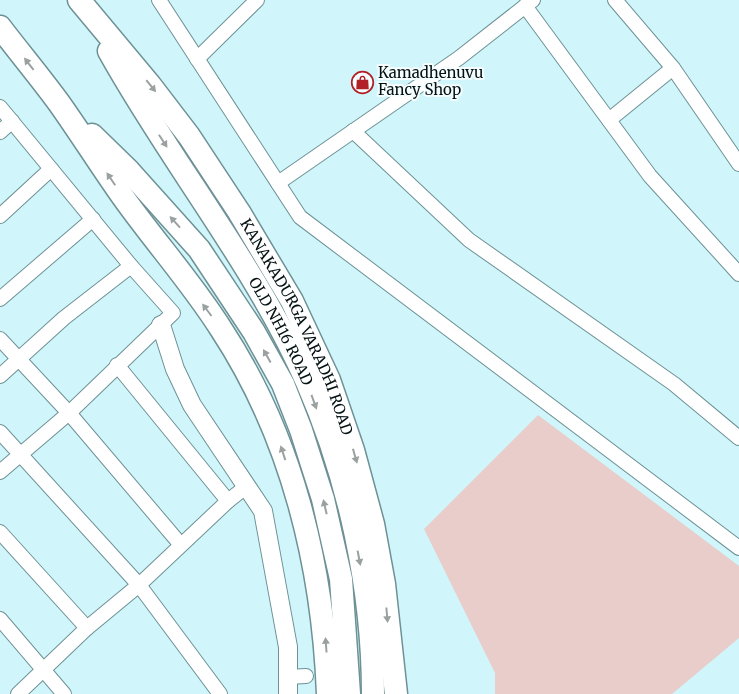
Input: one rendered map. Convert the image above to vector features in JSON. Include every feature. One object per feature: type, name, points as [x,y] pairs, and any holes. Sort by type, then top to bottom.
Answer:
[{"type":"main road","name":"OLD NH16 ROAD","points":[[82,4],[132,93],[234,252],[273,317],[307,382],[346,494],[364,586],[373,694]]},
{"type":"main road","name":"KANAKADURGA VARADHI ROAD","points":[[82,4],[150,85],[199,151],[292,302],[329,380],[353,450],[373,524],[384,584],[396,694]]},
{"type":"main road","points":[[0,28],[57,101],[123,197],[221,329],[268,414],[281,447],[308,535],[322,616],[328,694]]},
{"type":"main road","name":"OLD NH16 ROAD","points":[[57,101],[129,171],[199,249],[254,332],[283,384],[301,430],[323,499],[339,570],[349,694]]},
{"type":"street","points":[[159,0],[300,217],[739,548]]},
{"type":"street","points":[[198,59],[257,0]]},
{"type":"street","points":[[616,0],[673,68],[739,164]]},
{"type":"street","points":[[278,182],[459,58],[529,3],[609,120],[650,176],[739,274]]},
{"type":"street","points":[[609,120],[673,68]]},
{"type":"street","points":[[0,107],[131,266],[173,313],[68,413],[0,472]]},
{"type":"street","points":[[0,132],[12,121]]},
{"type":"street","points":[[353,131],[470,240],[674,384],[739,438]]},
{"type":"street","points":[[0,216],[51,169]]},
{"type":"street","points":[[0,299],[93,219]]},
{"type":"street","points":[[0,376],[64,318],[131,266]]},
{"type":"street","points":[[161,325],[175,369],[192,405],[262,511],[294,682]]},
{"type":"street","points":[[0,339],[68,413],[181,545]]},
{"type":"street","points":[[117,366],[228,501]]},
{"type":"street","points":[[0,432],[139,585],[220,694]]},
{"type":"street","points":[[18,694],[87,628],[139,585],[228,501],[247,486]]},
{"type":"street","points":[[0,532],[87,628]]},
{"type":"street","points":[[0,619],[64,694]]},
{"type":"shaded area","points":[[538,415],[739,566],[739,638],[672,694],[495,694],[495,673],[424,529]]},
{"type":"place","name":"Kamadhenuvu Fancy Shop","points":[[362,82]]}]
